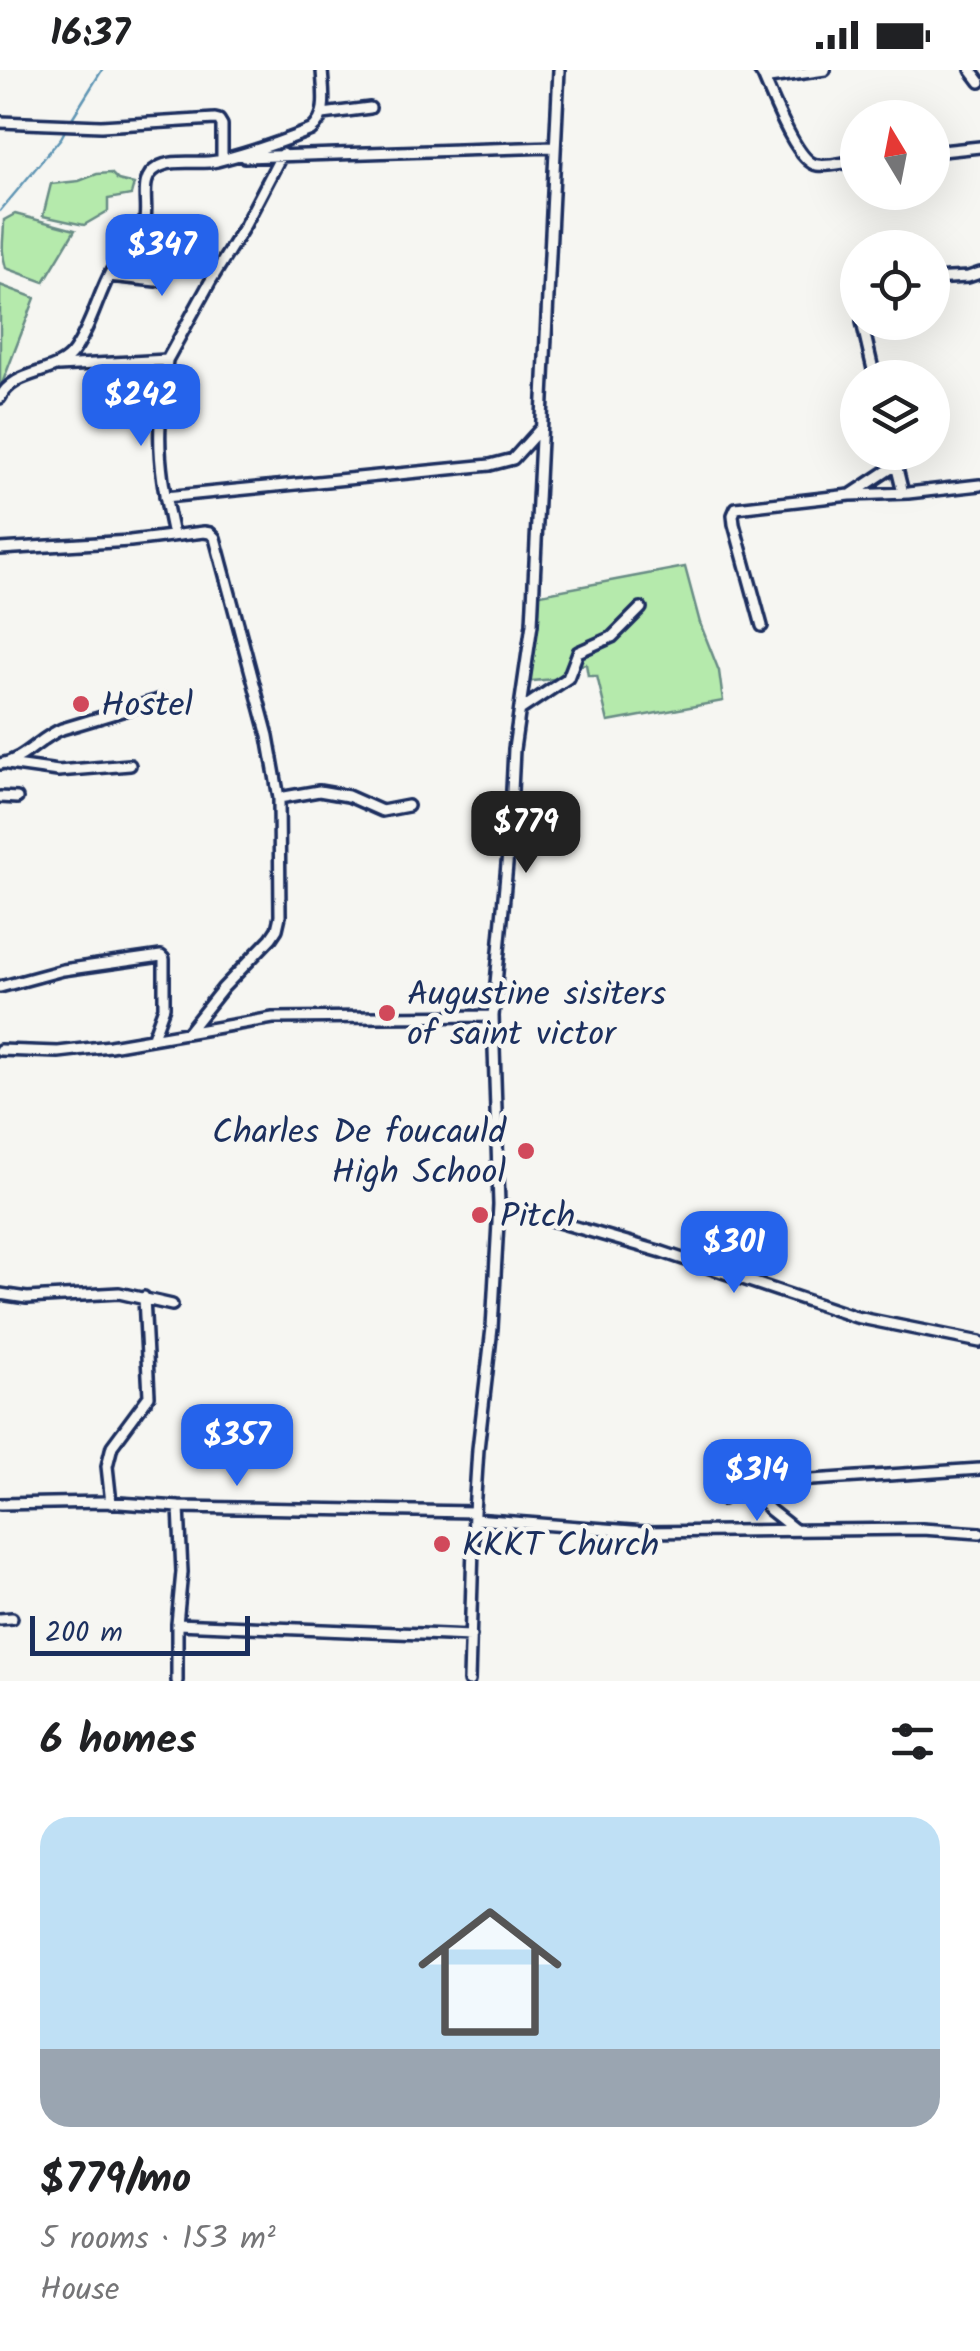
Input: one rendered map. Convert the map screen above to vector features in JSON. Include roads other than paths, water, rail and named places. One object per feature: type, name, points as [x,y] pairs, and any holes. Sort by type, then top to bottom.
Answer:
[{"type":"street","points":[[56,366],[73,353],[116,261],[142,228],[146,218],[147,176],[159,166],[224,158],[311,130],[321,123],[323,114],[322,70]]},
{"type":"street","points":[[469,1681],[478,1449],[490,1347],[499,1205],[493,1016],[514,750],[532,624],[559,70]]},
{"type":"street","points":[[761,73],[769,78],[826,70]]},
{"type":"street","points":[[970,70],[980,82]]},
{"type":"street","points":[[761,73],[782,122],[807,161],[817,166],[840,163]]},
{"type":"street","points":[[323,114],[370,108]]},
{"type":"street","points":[[0,122],[101,126],[219,120],[224,158]]},
{"type":"street","points":[[950,150],[980,147]]},
{"type":"street","points":[[224,158],[555,148]]},
{"type":"street","points":[[173,535],[165,498],[160,425],[167,360],[246,225],[282,154]]},
{"type":"street","points":[[108,276],[156,281],[166,247]]},
{"type":"street","points":[[950,278],[980,272]]},
{"type":"street","points":[[0,398],[5,387],[33,372],[56,366],[167,360]]},
{"type":"street","points":[[165,498],[490,465],[513,458],[542,428]]},
{"type":"street","points":[[850,495],[888,470]]},
{"type":"street","points":[[897,470],[903,494]]},
{"type":"street","points":[[762,626],[734,524],[734,511],[742,506],[980,485]]},
{"type":"street","points":[[0,549],[130,542],[204,532],[215,538],[268,736],[280,798],[280,916],[277,929],[188,1032]]},
{"type":"street","points":[[520,710],[568,678],[578,652],[612,637],[641,608]]},
{"type":"street","points":[[2,764],[15,760],[50,734],[162,698]]},
{"type":"street","points":[[2,764],[58,771],[130,765]]},
{"type":"street","points":[[280,798],[318,791],[348,796],[382,811],[408,806]]},
{"type":"street","points":[[0,797],[16,798]]},
{"type":"street","points":[[0,987],[63,970],[161,956],[164,1007],[153,1037]]},
{"type":"street","points":[[0,1050],[58,1052],[110,1046],[273,1018],[493,1016]]},
{"type":"street","points":[[499,1205],[662,1252],[856,1317],[980,1342]]},
{"type":"street","points":[[0,1294],[27,1298],[119,1292],[172,1305]]},
{"type":"street","points":[[111,1503],[107,1466],[112,1446],[149,1396],[144,1298]]},
{"type":"street","points":[[722,1498],[748,1486],[980,1469]]},
{"type":"street","points":[[748,1486],[794,1530]]},
{"type":"street","points":[[0,1504],[111,1503],[474,1516],[646,1532],[922,1528],[980,1532]]},
{"type":"street","points":[[177,1681],[182,1572],[179,1507]]},
{"type":"street","points":[[0,1619],[12,1618]]},
{"type":"street","points":[[177,1624],[471,1636]]},
{"type":"waterway","points":[[71,120],[102,70]]},
{"type":"waterway","points":[[0,211],[67,127]]},
{"type":"place","name":"Hostel","points":[[81,704]]},
{"type":"place","name":"Augustine sisiters of saint victor","points":[[387,1013]]},
{"type":"place","name":"Charles De foucauld High School","points":[[526,1151]]},
{"type":"place","name":"Pitch","points":[[480,1215]]},
{"type":"place","name":"KKKT Church","points":[[442,1544]]}]
